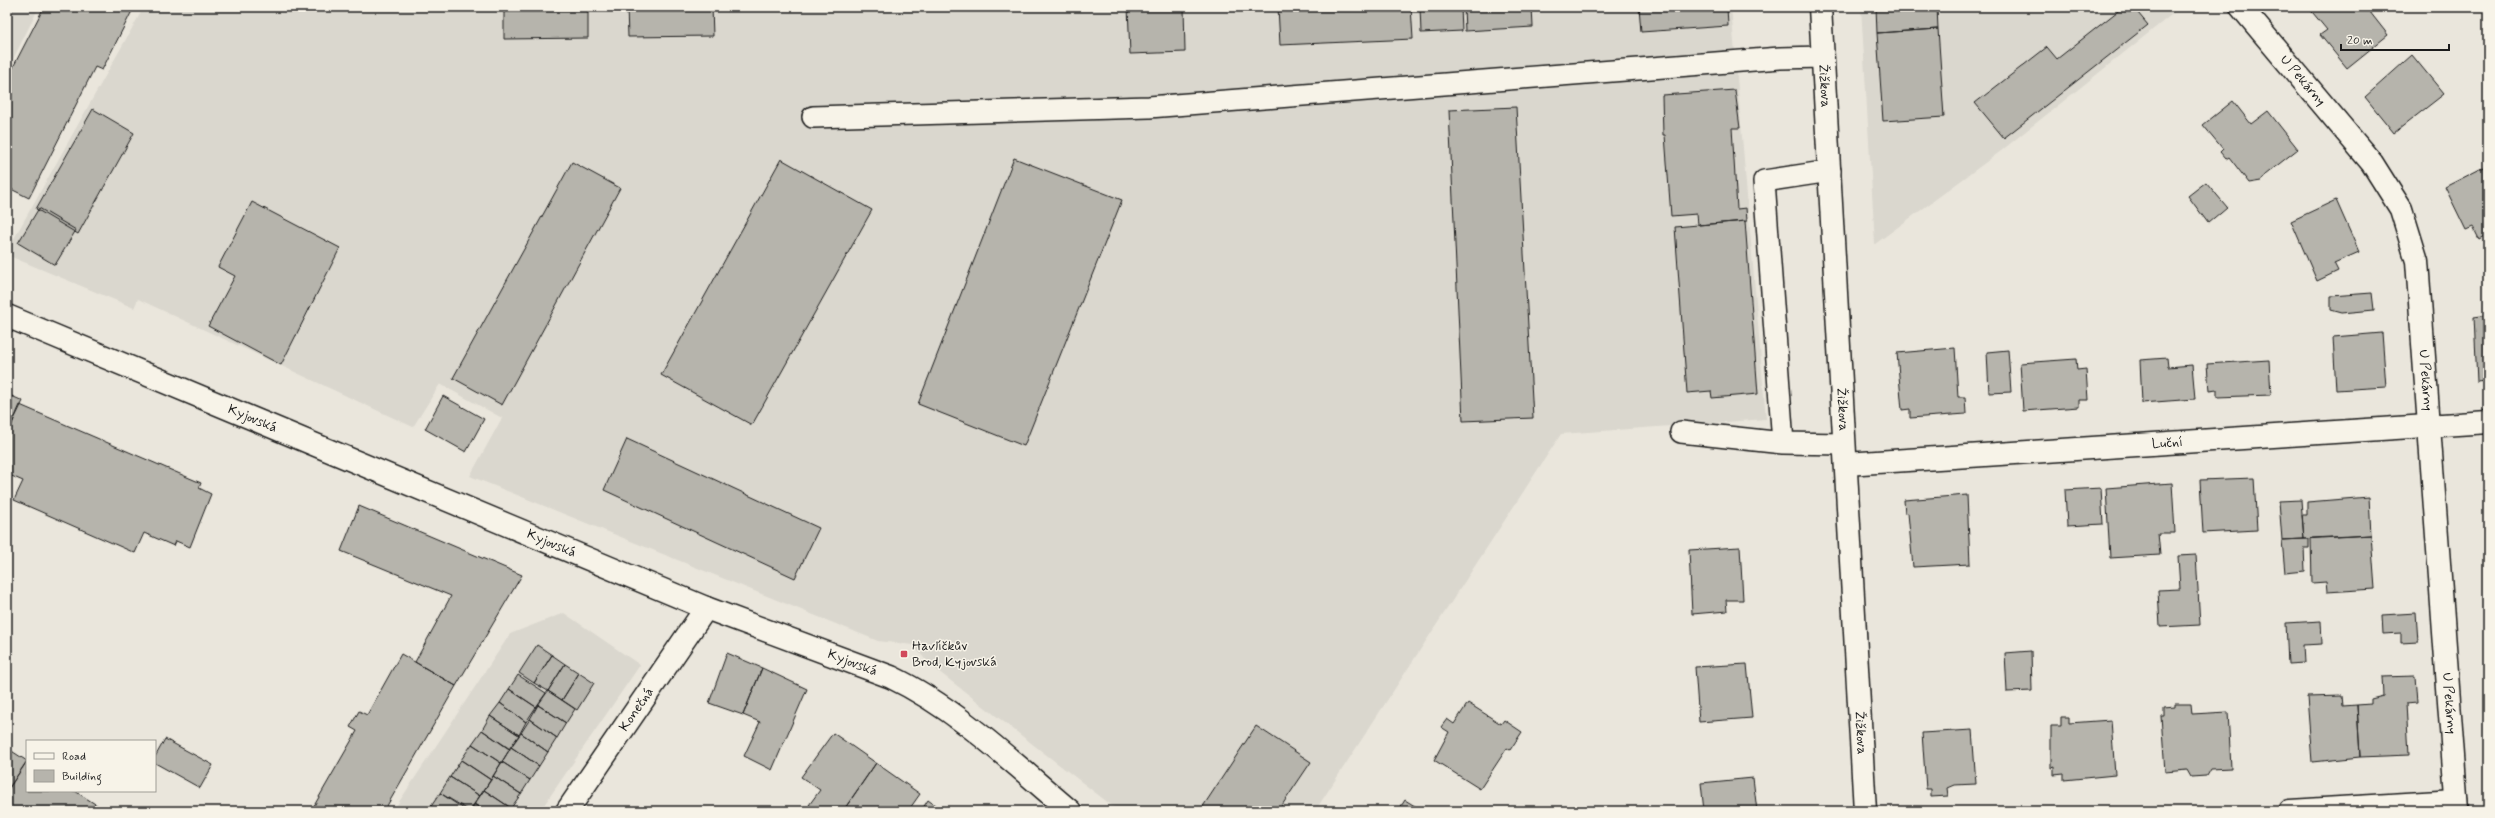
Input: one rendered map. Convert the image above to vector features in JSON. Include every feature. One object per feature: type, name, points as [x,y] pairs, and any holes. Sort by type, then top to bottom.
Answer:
[{"type":"street","name":"Žižkova","points":[[1820,7],[1865,811]]},
{"type":"street","name":"U Pekárny","points":[[2241,7],[2372,163],[2400,209],[2417,261],[2431,426],[2457,806]]},
{"type":"street","name":"Kyjovská","points":[[7,316],[706,608],[878,672],[911,686],[950,712],[1070,811]]},
{"type":"street","name":"Luční","points":[[1845,454],[2488,422]]},
{"type":"street","name":"Konečná","points":[[567,811],[706,608]]},
{"type":"street","points":[[2290,811],[2457,806]]},
{"type":"lane","points":[[814,116],[1149,108],[1780,58],[1823,57]]},
{"type":"lane","points":[[1783,443],[1764,181],[1830,171]]},
{"type":"lane","points":[[1681,432],[1783,443],[1845,454]]},
{"type":"shaded area","points":[[7,7],[39,7],[7,71]]},
{"type":"shaded area","points":[[144,7],[1731,7],[1766,419],[1561,434],[1315,811],[1119,811],[929,664],[913,645],[878,641],[470,476],[502,418],[440,384],[413,427],[138,299],[134,308],[7,255],[7,251]]},
{"type":"shaded area","points":[[1861,7],[2181,7],[2001,151],[1875,244]]},
{"type":"shaded area","points":[[564,613],[640,665],[540,811],[393,811],[510,634]]},
{"type":"building","points":[[44,7],[134,7],[102,70],[95,67],[29,198],[7,187],[7,79]]},
{"type":"building","points":[[504,7],[588,7],[588,38],[504,39]]},
{"type":"building","points":[[627,7],[712,7],[713,36],[628,37]]},
{"type":"building","points":[[1128,7],[1184,7],[1185,52],[1130,54]]},
{"type":"building","points":[[1278,7],[1411,7],[1413,39],[1280,45]]},
{"type":"building","points":[[1420,7],[1461,7],[1462,31],[1421,33]]},
{"type":"building","points":[[1464,7],[1532,7],[1533,27],[1465,31]]},
{"type":"building","points":[[1639,7],[1727,7],[1728,26],[1641,32]]},
{"type":"building","points":[[1876,7],[1937,7],[1938,29],[1877,33]]},
{"type":"building","points":[[2123,7],[2133,7],[2148,25],[2004,138],[1975,103],[2047,47],[2057,59]]},
{"type":"building","points":[[2308,7],[2366,7],[2388,35],[2347,68],[2320,35],[2327,30]]},
{"type":"building","points":[[1938,29],[1944,117],[1883,121],[1877,33]]},
{"type":"building","points":[[2412,55],[2444,94],[2394,133],[2365,97]]},
{"type":"building","points":[[1735,90],[1740,128],[1732,128],[1737,209],[1746,208],[1747,221],[1698,225],[1697,214],[1671,216],[1665,135],[1663,135],[1662,95]]},
{"type":"building","points":[[2233,101],[2251,124],[2268,111],[2298,149],[2265,175],[2261,181],[2249,183],[2229,157],[2226,159],[2220,152],[2223,149],[2203,125]]},
{"type":"building","points":[[1516,107],[1533,418],[1463,421],[1449,110]]},
{"type":"building","points":[[93,109],[134,133],[78,234],[36,209]]},
{"type":"building","points":[[1014,158],[1122,200],[1024,446],[918,404]]},
{"type":"building","points":[[781,159],[872,210],[752,425],[661,375]]},
{"type":"building","points":[[572,162],[620,188],[502,405],[453,378]]},
{"type":"building","points":[[2488,165],[2488,234],[2479,239],[2473,227],[2466,230],[2445,187]]},
{"type":"building","points":[[2206,182],[2227,207],[2208,223],[2188,196]]},
{"type":"building","points":[[2336,200],[2359,252],[2334,263],[2338,271],[2317,281],[2291,221]]},
{"type":"building","points":[[252,202],[340,248],[281,365],[208,326],[235,276],[218,267]]},
{"type":"building","points":[[39,208],[76,230],[55,265],[18,243]]},
{"type":"building","points":[[1745,221],[1758,394],[1712,398],[1711,391],[1687,393],[1675,227]]},
{"type":"building","points":[[2372,293],[2374,310],[2342,313],[2331,310],[2331,296]]},
{"type":"building","points":[[2488,315],[2488,381],[2477,382],[2474,317]]},
{"type":"building","points":[[2382,333],[2386,387],[2336,390],[2333,337]]},
{"type":"building","points":[[1955,348],[1958,397],[1965,397],[1966,414],[1910,418],[1910,409],[1902,410],[1897,353]]},
{"type":"building","points":[[2008,350],[2011,392],[1989,393],[1987,352]]},
{"type":"building","points":[[2167,358],[2168,367],[2192,365],[2195,399],[2142,403],[2140,360]]},
{"type":"building","points":[[2076,359],[2077,370],[2086,369],[2088,400],[2079,400],[2079,407],[2023,411],[2020,363]]},
{"type":"building","points":[[2269,360],[2271,395],[2217,397],[2217,390],[2209,391],[2207,364]]},
{"type":"building","points":[[7,394],[23,401],[7,434]]},
{"type":"building","points":[[443,396],[484,419],[466,452],[425,429]]},
{"type":"building","points":[[20,405],[201,483],[199,488],[211,494],[190,547],[176,541],[174,546],[144,533],[135,553],[14,500],[23,481],[7,474],[7,435]]},
{"type":"building","points":[[627,439],[819,528],[795,578],[604,490]]},
{"type":"building","points":[[2254,478],[2257,530],[2203,533],[2200,480]]},
{"type":"building","points":[[2172,483],[2175,533],[2158,533],[2160,555],[2110,558],[2106,488]]},
{"type":"building","points":[[2101,488],[2103,524],[2067,526],[2065,490]]},
{"type":"building","points":[[1967,495],[1970,564],[1913,567],[1908,513],[1905,514],[1904,500]]},
{"type":"building","points":[[2369,497],[2371,535],[2304,539],[2302,515],[2307,515],[2307,502]]},
{"type":"building","points":[[2301,500],[2304,539],[2282,540],[2279,501]]},
{"type":"building","points":[[2485,505],[2488,505],[2488,531],[2486,531]]},
{"type":"building","points":[[359,506],[522,575],[456,686],[415,662],[451,596],[341,551]]},
{"type":"building","points":[[2371,535],[2375,589],[2327,592],[2326,582],[2312,583],[2311,538]]},
{"type":"building","points":[[2309,539],[2309,548],[2304,548],[2305,571],[2285,573],[2282,540]]},
{"type":"building","points":[[1740,547],[1743,600],[1726,600],[1727,611],[1692,614],[1689,550]]},
{"type":"building","points":[[2196,555],[2200,625],[2160,627],[2158,590],[2180,589],[2178,556]]},
{"type":"building","points":[[2416,613],[2418,642],[2401,643],[2401,633],[2383,634],[2382,615]]},
{"type":"building","points":[[2321,621],[2322,644],[2303,645],[2304,663],[2288,664],[2286,623]]},
{"type":"building","points":[[537,645],[552,655],[534,683],[519,673]]},
{"type":"building","points":[[2031,651],[2032,691],[2007,692],[2005,653]]},
{"type":"building","points":[[727,653],[762,668],[743,715],[709,703]]},
{"type":"building","points":[[401,654],[456,686],[384,811],[311,811],[357,731],[350,727],[359,711],[367,715]]},
{"type":"building","points":[[552,655],[565,664],[548,691],[534,683]]},
{"type":"building","points":[[565,664],[579,673],[562,700],[548,691]]},
{"type":"building","points":[[1747,664],[1752,718],[1699,722],[1695,667]]},
{"type":"building","points":[[762,668],[807,689],[772,770],[744,756],[760,722],[743,715]]},
{"type":"building","points":[[579,673],[594,683],[577,710],[562,700]]},
{"type":"building","points":[[518,675],[546,693],[536,707],[509,689]]},
{"type":"building","points":[[2415,676],[2417,703],[2406,704],[2409,755],[2360,757],[2357,705],[2371,704],[2371,699],[2383,696],[2382,677]]},
{"type":"building","points":[[509,689],[536,707],[526,722],[500,703]]},
{"type":"building","points":[[548,691],[575,709],[566,723],[538,705]]},
{"type":"building","points":[[2342,696],[2343,706],[2357,705],[2360,757],[2312,762],[2307,697]]},
{"type":"building","points":[[500,703],[526,722],[519,735],[490,716]]},
{"type":"building","points":[[1468,703],[1501,724],[1504,720],[1522,732],[1510,750],[1507,748],[1480,789],[1434,760],[1449,732],[1441,727],[1447,719],[1454,724]]},
{"type":"building","points":[[2175,704],[2191,704],[2192,714],[2228,712],[2231,768],[2210,769],[2206,776],[2191,777],[2187,770],[2165,772],[2161,716],[2164,716],[2164,708],[2175,707]]},
{"type":"building","points":[[538,705],[566,723],[557,738],[530,719]]},
{"type":"building","points":[[490,716],[519,735],[509,749],[482,730]]},
{"type":"building","points":[[2061,717],[2069,717],[2069,723],[2111,720],[2115,775],[2064,780],[2064,774],[2054,775],[2054,767],[2051,768],[2051,726],[2061,726]]},
{"type":"building","points":[[530,719],[557,738],[548,752],[521,733]]},
{"type":"building","points":[[1256,726],[1311,762],[1278,811],[1200,811]]},
{"type":"building","points":[[482,730],[510,749],[501,763],[472,744]]},
{"type":"building","points":[[1972,730],[1976,784],[1954,785],[1947,788],[1948,796],[1931,797],[1931,789],[1926,789],[1922,733]]},
{"type":"building","points":[[521,733],[548,752],[539,766],[511,747]]},
{"type":"building","points":[[833,733],[876,763],[843,811],[818,811],[809,805],[820,790],[801,777]]},
{"type":"building","points":[[165,739],[213,765],[200,788],[156,764],[156,755]]},
{"type":"building","points":[[472,744],[501,763],[491,780],[461,760]]},
{"type":"building","points":[[511,747],[539,766],[530,780],[502,762]]},
{"type":"building","points":[[7,748],[26,760],[26,762],[7,791]]},
{"type":"building","points":[[461,760],[491,780],[480,796],[450,777]]},
{"type":"building","points":[[26,762],[26,792],[77,792],[106,811],[7,811],[7,791]]},
{"type":"building","points":[[502,762],[530,780],[521,794],[493,776]]},
{"type":"building","points":[[876,763],[920,794],[908,811],[843,811]]},
{"type":"building","points":[[493,776],[521,794],[511,808],[484,790]]},
{"type":"building","points":[[450,777],[480,796],[470,811],[440,793]]},
{"type":"building","points":[[1753,778],[1757,811],[1704,811],[1701,783]]},
{"type":"building","points":[[484,790],[511,808],[509,811],[485,811],[474,804]]},
{"type":"building","points":[[440,793],[467,811],[428,811]]},
{"type":"building","points":[[928,800],[943,811],[921,811]]},
{"type":"building","points":[[1405,800],[1423,811],[1398,811]]},
{"type":"building","points":[[474,804],[485,811],[470,811]]},
{"type":"place","name":"Havlíčkův Brod, Kyjovská","points":[[904,654]]}]
